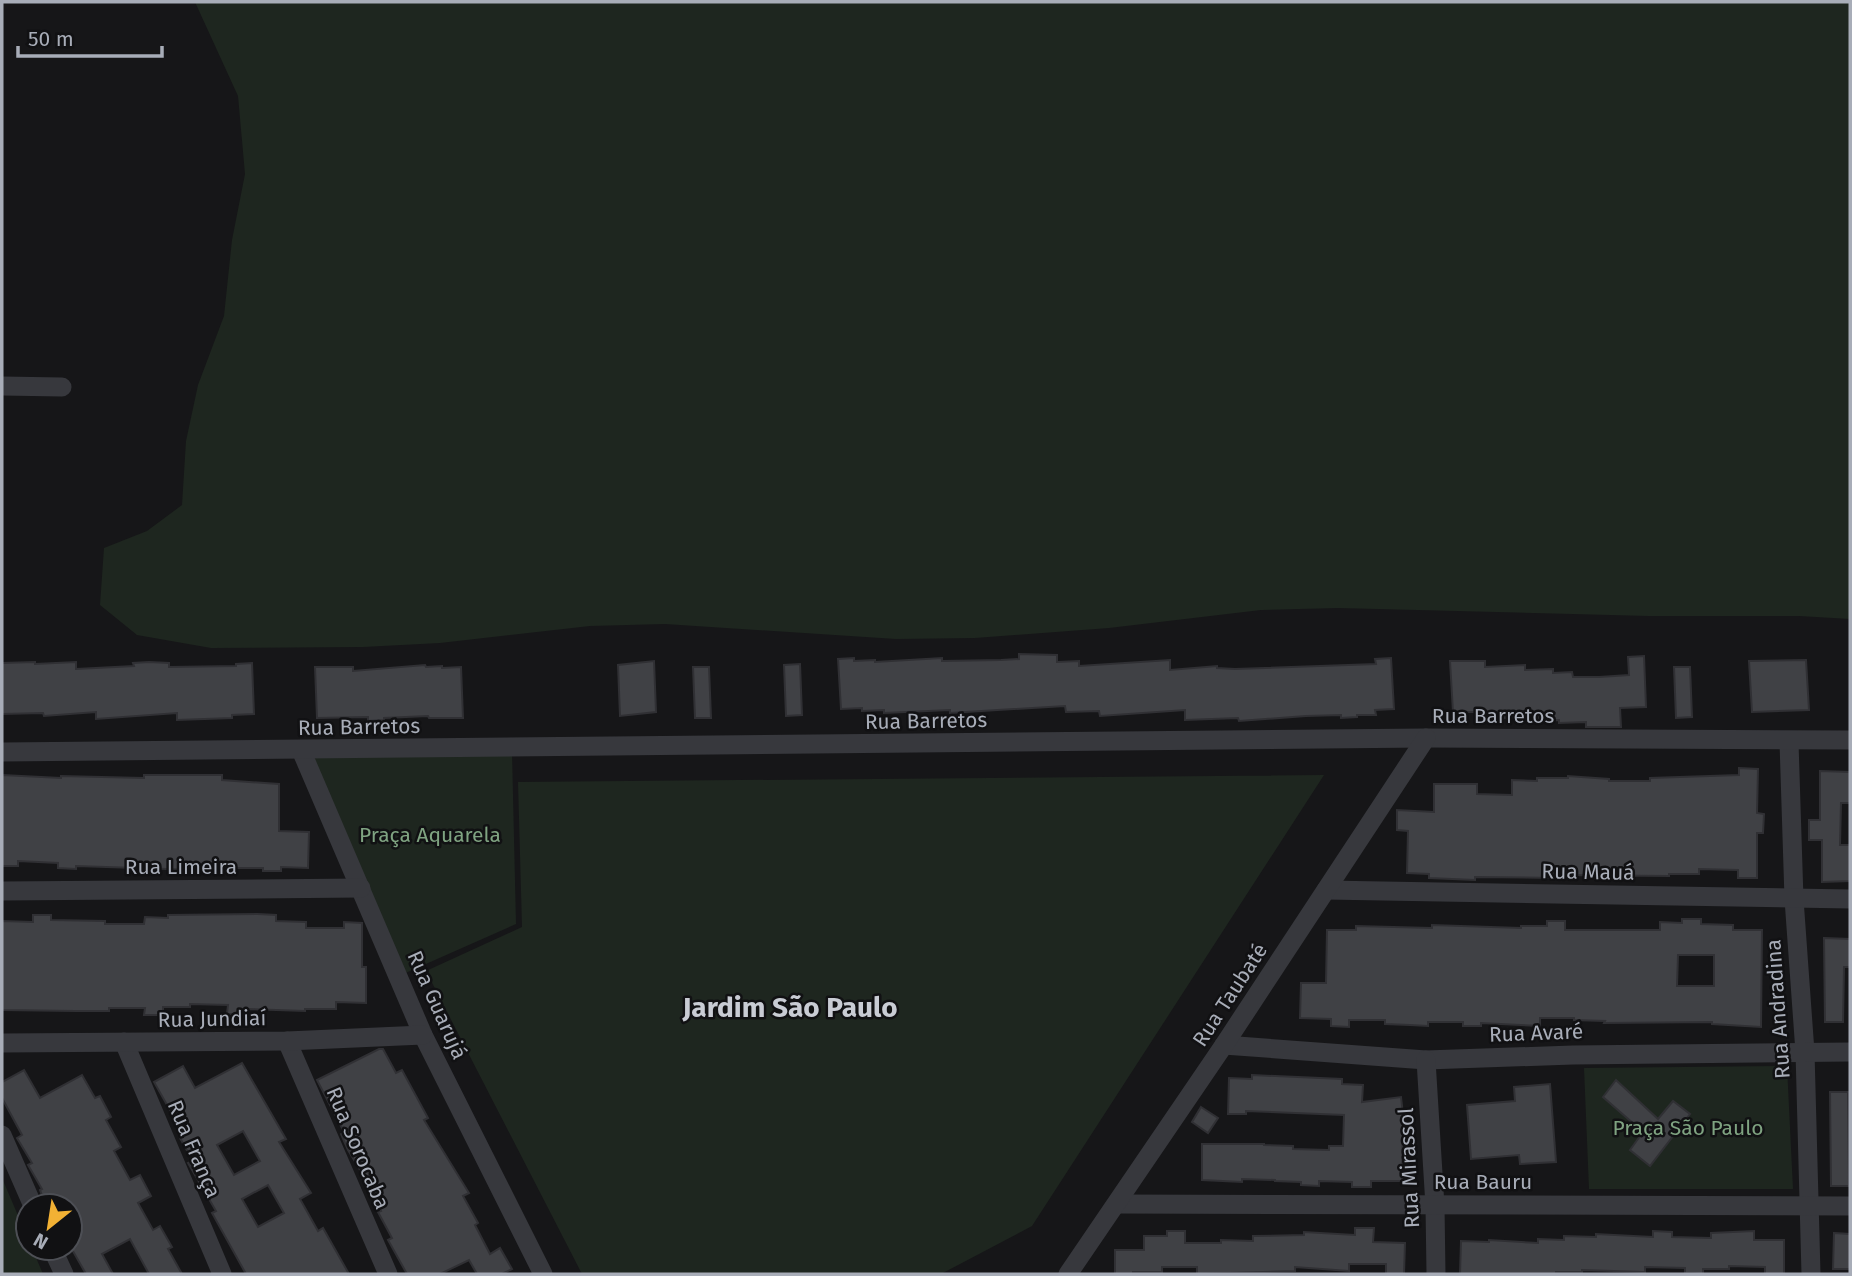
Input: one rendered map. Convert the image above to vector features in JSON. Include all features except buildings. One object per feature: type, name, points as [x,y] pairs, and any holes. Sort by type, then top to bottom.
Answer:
[{"type":"street","points":[[2,386],[62,387]]},
{"type":"street","name":"Rua Barretos","points":[[2,752],[1426,738],[1789,742],[1850,740]]},
{"type":"street","name":"Rua Taubaté","points":[[1068,1274],[1224,1045],[1426,738]]},
{"type":"street","name":"Rua Andradina","points":[[1789,742],[1794,899],[1805,1052],[1811,1274]]},
{"type":"street","name":"Rua Guarujá","points":[[301,750],[424,1035],[543,1274]]},
{"type":"street","name":"Rua Limeira","points":[[2,891],[360,888]]},
{"type":"street","name":"Rua Mauá","points":[[1326,890],[1850,899]]},
{"type":"street","name":"Rua Jundiaí","points":[[2,1043],[287,1041],[424,1035]]},
{"type":"street","name":"Rua Sorocaba","points":[[287,1041],[388,1274]]},
{"type":"street","name":"Rua França","points":[[124,1042],[222,1274]]},
{"type":"street","name":"Rua Avaré","points":[[1224,1045],[1426,1060],[1573,1055],[1850,1052]]},
{"type":"street","name":"Rua Mirassol","points":[[1426,1060],[1435,1206],[1436,1274]]},
{"type":"street","points":[[2,1135],[27,1192]]},
{"type":"street","name":"Rua Bauru","points":[[1117,1204],[1850,1206]]},
{"type":"green space","points":[[195,2],[1850,2],[1850,619],[1338,608],[1261,610],[1109,628],[975,638],[896,639],[665,624],[590,626],[440,643],[363,647],[211,648],[137,635],[100,605],[104,548],[147,531],[182,505],[186,441],[198,385],[224,316],[232,240],[245,174],[238,96]]},
{"type":"green space","name":"Praça Aquarela","points":[[512,752],[516,924],[401,975],[305,753]]},
{"type":"green space","points":[[1324,775],[1032,1226],[941,1274],[582,1274],[426,971],[522,927],[518,782]]},
{"type":"green space","name":"Praça São Paulo","points":[[1787,1066],[1793,1189],[1589,1189],[1584,1068]]},
{"type":"green space","points":[[2,1178],[14,1206],[14,1262],[38,1262],[43,1274],[2,1274]]},
{"type":"district","name":"Jardim São Paulo","points":[[790,1007]]}]
